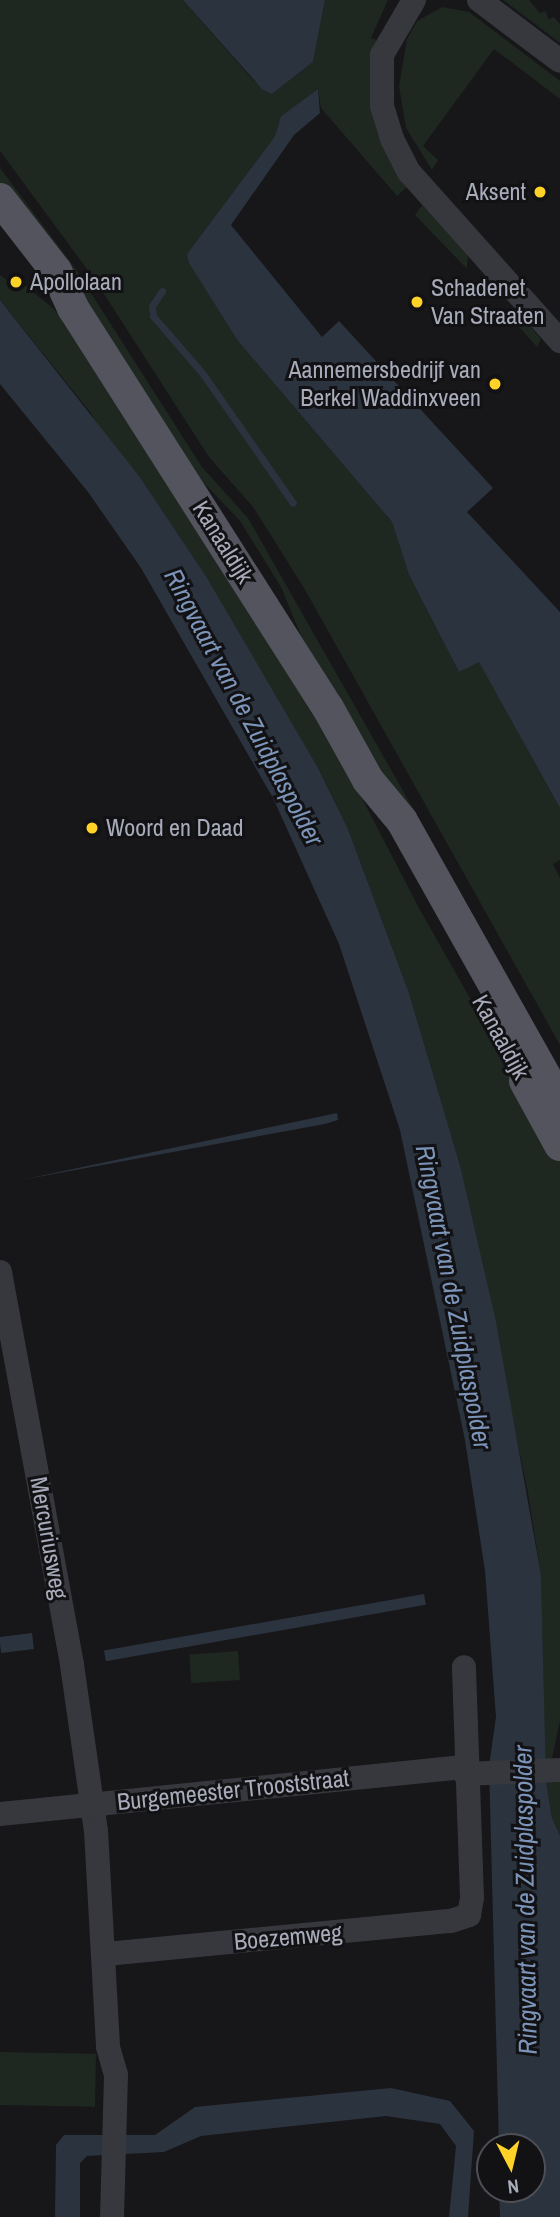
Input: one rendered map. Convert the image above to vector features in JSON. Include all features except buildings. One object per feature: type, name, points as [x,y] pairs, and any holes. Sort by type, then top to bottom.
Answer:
[{"type":"main road","name":"Kanaaldijk","points":[[0,198],[56,271],[73,308],[328,708],[368,780],[385,830],[560,1145]]},
{"type":"main road","name":"Kanaaldijk","points":[[0,233],[73,308]]},
{"type":"main road","name":"Kanaaldijk","points":[[368,780],[402,821],[560,1102]]},
{"type":"street","points":[[414,0],[382,55],[382,106],[392,139],[409,172],[560,341]]},
{"type":"street","points":[[479,0],[560,61]]},
{"type":"street","name":"Mercuriusweg","points":[[0,1272],[72,1665],[91,1805]]},
{"type":"street","points":[[464,1667],[474,1771]]},
{"type":"street","name":"Burgemeester Trooststraat","points":[[0,1814],[474,1771],[553,1770]]},
{"type":"street","name":"Boezemweg","points":[[106,1954],[450,1921],[469,1915],[472,1898],[474,1771]]},
{"type":"street","points":[[91,1805],[106,1954],[103,1968],[108,2047],[116,2075],[111,2130],[111,2217]]},
{"type":"shaded area","points":[[0,0],[183,0],[253,80],[272,94],[313,62],[325,0],[388,0],[371,38],[376,40],[370,95],[381,143],[407,187],[397,196],[321,108],[318,89],[281,116],[275,136],[187,254],[238,341],[392,522],[409,575],[459,672],[479,661],[560,808],[560,860],[553,864],[560,878],[560,1045],[304,588],[253,507],[209,457],[95,280],[0,151]]},
{"type":"shaded area","points":[[503,0],[529,0],[540,13],[546,11],[548,19],[554,17],[560,24],[560,43]]},
{"type":"shaded area","points":[[442,7],[469,12],[560,81],[560,99],[494,49],[423,146],[438,160],[432,170],[406,128],[399,86],[407,39],[417,21]]},
{"type":"shaded area","points":[[0,168],[75,268],[202,467],[248,518],[427,833],[401,803],[302,638],[281,587],[240,521],[203,482],[67,273],[0,183]]},
{"type":"shaded area","points":[[422,205],[468,254],[467,269],[415,215]]},
{"type":"shaded area","points":[[0,275],[17,287],[22,283],[54,309],[81,345],[325,727],[419,908],[560,1157],[560,1721],[551,1763],[545,1763],[541,1575],[528,1493],[460,1165],[409,993],[348,829],[318,768],[90,412],[0,300]]},
{"type":"shaded area","points":[[505,311],[519,314],[541,339],[537,347]]},
{"type":"shaded area","points":[[238,1651],[240,1680],[191,1683],[189,1654]]},
{"type":"shaded area","points":[[546,1781],[560,1782],[560,1842],[552,1818]]},
{"type":"shaded area","points":[[0,2052],[96,2054],[95,2107],[0,2105]]},
{"type":"water","points":[[183,0],[325,0],[313,62],[272,94],[263,90]]},
{"type":"water","points":[[318,89],[320,113],[294,135],[231,225],[322,337],[339,321],[493,488],[467,512],[560,612],[560,808],[479,662],[459,672],[409,575],[392,522],[238,341],[189,263],[187,254],[275,136],[281,116]]},
{"type":"water","name":"Ringvaart van de Zuidplaspolder","points":[[0,300],[139,476],[207,578],[318,768],[348,829],[409,993],[460,1165],[496,1322],[541,1575],[546,1781],[552,1818],[560,1836],[560,2217],[500,2217],[500,2203],[546,2203],[546,2133],[499,2133],[489,1766],[496,1717],[485,1571],[465,1440],[400,1130],[339,944],[273,798],[141,568],[88,492],[0,384]]},
{"type":"water","points":[[337,1113],[338,1120],[325,1124],[21,1180]]},
{"type":"water","points":[[424,1594],[426,1605],[106,1661],[104,1650]]},
{"type":"water","points":[[32,1633],[34,1649],[1,1653],[0,1637]]},
{"type":"water","points":[[391,2088],[450,2101],[474,2131],[468,2217],[449,2217],[456,2146],[440,2124],[386,2116],[201,2136],[164,2152],[87,2156],[80,2163],[80,2217],[55,2217],[56,2145],[64,2135],[155,2135],[195,2107]]},
{"type":"waterway","points":[[162,291],[152,306],[153,316],[203,374],[293,503]]},
{"type":"place","name":"Aksent","points":[[540,192]]},
{"type":"place","name":"Apollolaan","points":[[16,282]]},
{"type":"place","name":"Schadenet Van Straaten","points":[[417,302]]},
{"type":"place","name":"Aannemersbedrijf van Berkel Waddinxveen","points":[[495,384]]},
{"type":"place","name":"Woord en Daad","points":[[92,828]]}]
